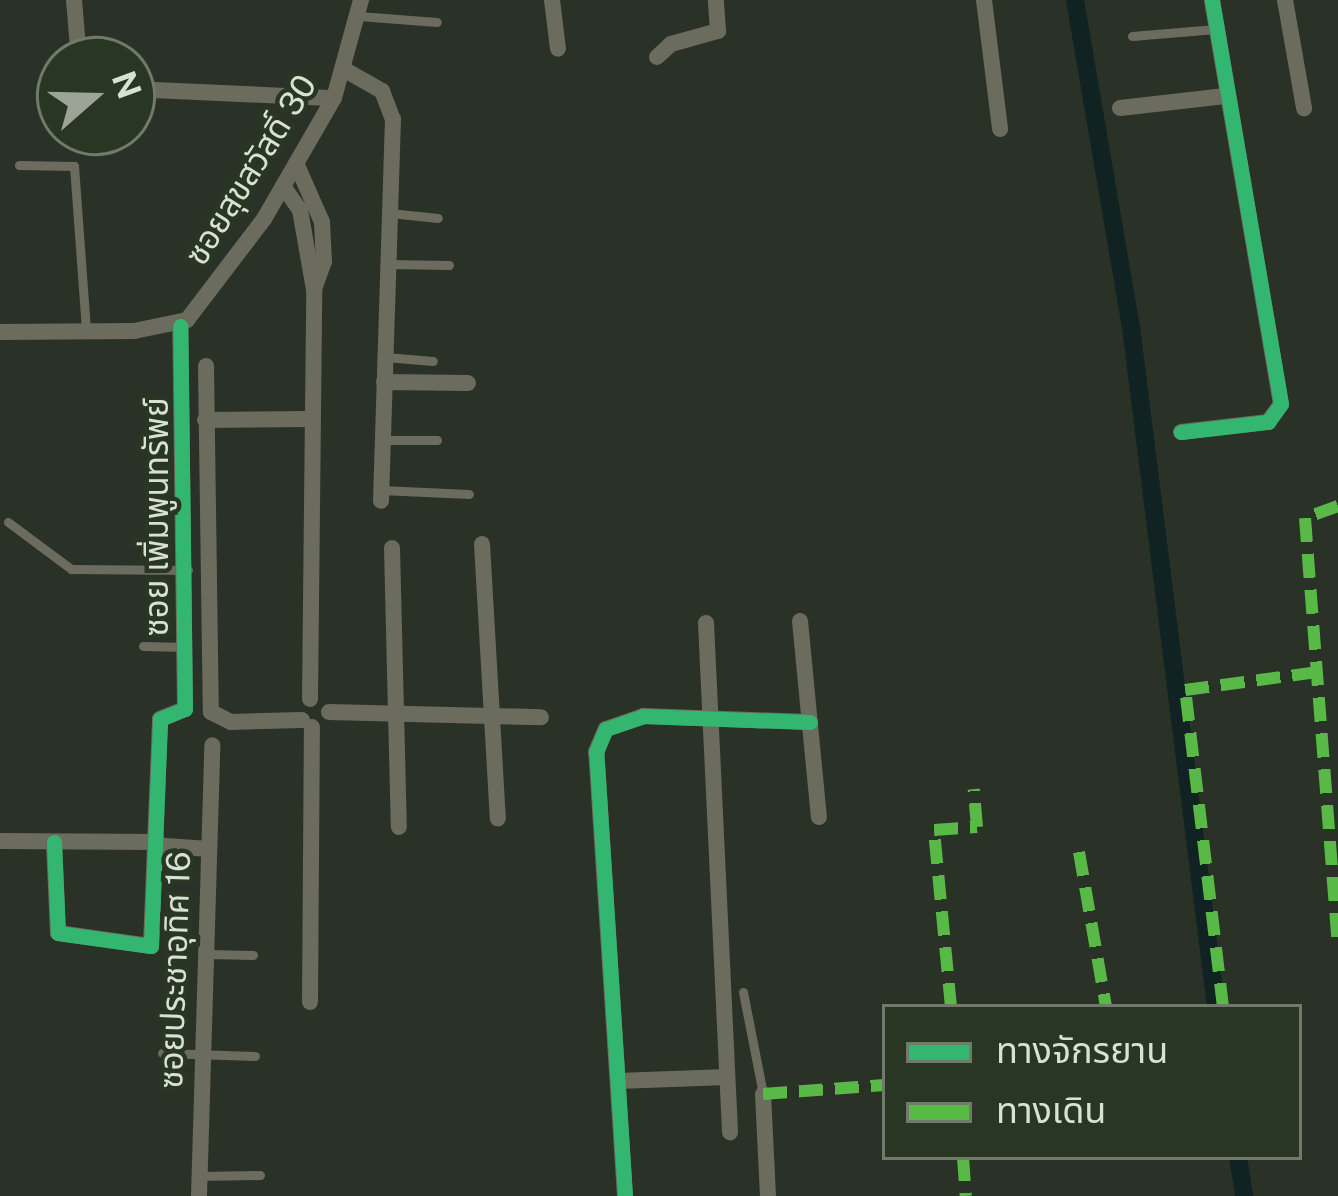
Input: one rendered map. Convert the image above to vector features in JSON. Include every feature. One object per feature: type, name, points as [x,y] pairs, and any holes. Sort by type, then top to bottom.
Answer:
[{"type":"street","points":[[74,0],[78,36]]},
{"type":"street","points":[[552,0],[558,49]]},
{"type":"street","points":[[657,58],[670,44],[718,31],[716,0]]},
{"type":"street","points":[[984,0],[1000,129]]},
{"type":"street","points":[[1181,432],[1268,422],[1281,404],[1247,173],[1225,96],[1213,0]]},
{"type":"street","points":[[1285,0],[1304,108]]},
{"type":"street","name":"ซอยสุขสวัสดิ์ 30","points":[[180,326],[283,186],[334,98],[360,8]]},
{"type":"street","points":[[345,70],[382,92],[391,108],[381,495]]},
{"type":"street","points":[[156,90],[334,98]]},
{"type":"street","points":[[1120,108],[1225,96]]},
{"type":"street","points":[[296,163],[322,222],[324,262],[314,289]]},
{"type":"street","points":[[283,186],[300,210],[314,289],[308,419],[310,1002]]},
{"type":"street","points":[[0,332],[180,326]]},
{"type":"street","name":"ซอย เพิ่มพูนทรัพย์","points":[[162,844],[160,719],[185,709],[189,570],[180,326]]},
{"type":"street","points":[[206,367],[212,712],[232,722],[307,723],[329,712]]},
{"type":"street","points":[[384,382],[468,382]]},
{"type":"street","points":[[205,420],[308,419]]},
{"type":"street","points":[[482,544],[498,819]]},
{"type":"street","points":[[392,548],[398,826]]},
{"type":"street","points":[[800,621],[819,817]]},
{"type":"street","points":[[706,623],[730,1132]]},
{"type":"street","points":[[310,698],[329,712],[396,718],[541,717]]},
{"type":"street","points":[[625,1196],[596,752],[621,719],[810,722]]},
{"type":"street","name":"ซอยประชาอุทิศ 16","points":[[199,1196],[212,745]]},
{"type":"street","points":[[0,841],[208,849]]},
{"type":"street","points":[[54,842],[58,933],[145,947],[156,940],[162,844]]},
{"type":"street","points":[[619,1081],[727,1077]]},
{"type":"street","points":[[763,1094],[768,1196]]},
{"type":"lane","points":[[360,8],[437,22]]},
{"type":"lane","points":[[1132,36],[1216,29]]},
{"type":"lane","points":[[19,165],[74,166],[86,332]]},
{"type":"lane","points":[[389,213],[438,218]]},
{"type":"lane","points":[[388,265],[449,265]]},
{"type":"lane","points":[[385,357],[433,361]]},
{"type":"lane","points":[[382,440],[437,440]]},
{"type":"lane","points":[[381,495],[469,494]]},
{"type":"lane","points":[[8,522],[71,569],[189,570]]},
{"type":"lane","points":[[143,646],[187,646]]},
{"type":"lane","points":[[206,953],[253,955]]},
{"type":"lane","points":[[743,992],[763,1094]]},
{"type":"lane","points":[[162,1053],[255,1056]]},
{"type":"lane","points":[[200,1176],[260,1175]]},
{"type":"waterway","points":[[1075,0],[1131,327],[1216,1004]]},
{"type":"waterway","points":[[1238,1160],[1244,1196]]},
{"type":"marked path","points":[[1338,506],[1305,518],[1338,948]]},
{"type":"marked path","points":[[1223,1004],[1185,690],[1319,672]]},
{"type":"marked path","points":[[951,1004],[934,830],[977,827],[974,789]]},
{"type":"marked path","points":[[1079,852],[1105,1004]]},
{"type":"marked path","points":[[763,1094],[882,1085]]},
{"type":"marked path","points":[[963,1160],[966,1196]]},
{"type":"cycle path","points":[[1181,432],[1268,422],[1281,404],[1212,0]]},
{"type":"cycle path","points":[[54,842],[58,933],[151,946],[160,719],[185,709],[180,326]]},
{"type":"cycle path","points":[[625,1196],[596,752],[606,729],[643,716],[810,722]]}]
